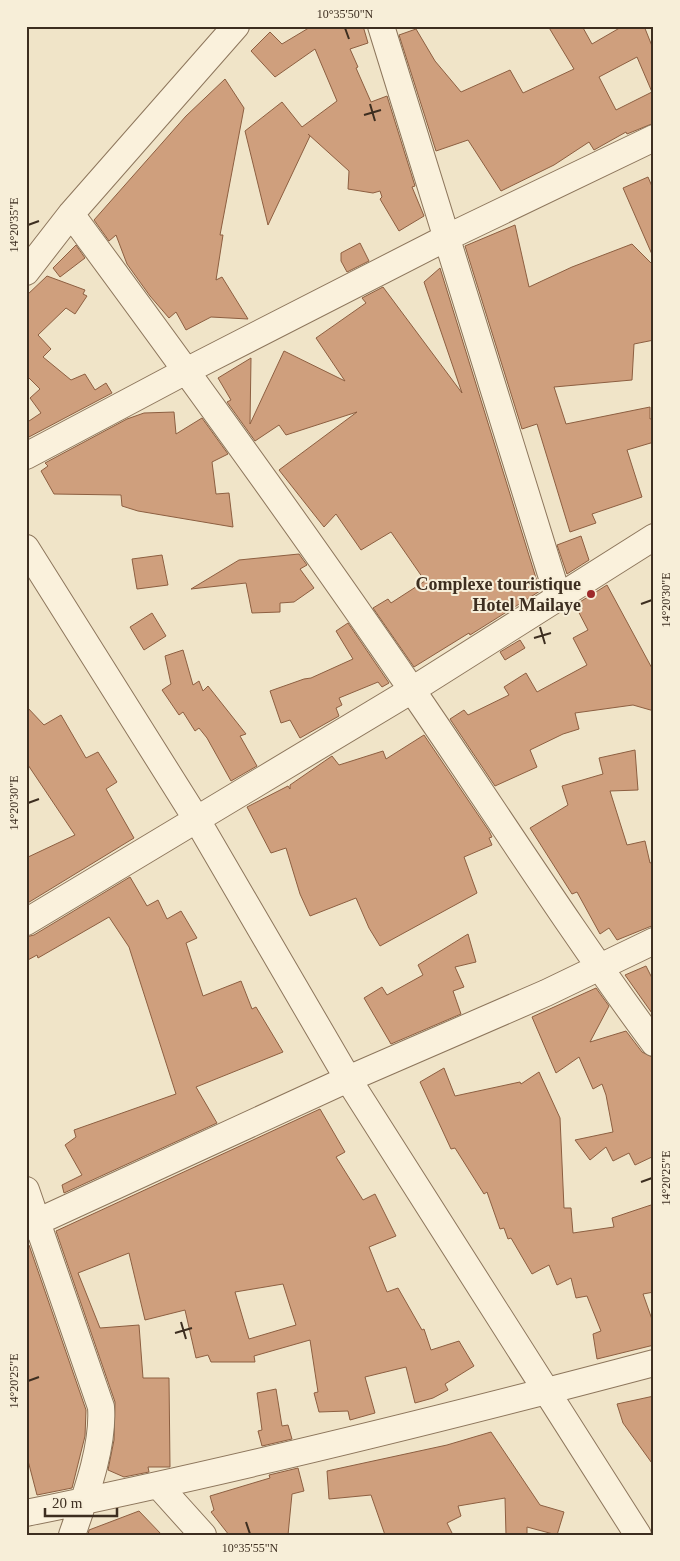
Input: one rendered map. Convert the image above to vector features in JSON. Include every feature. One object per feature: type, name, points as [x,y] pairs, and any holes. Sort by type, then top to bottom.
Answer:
[{"type":"street","points":[[26,272],[71,214],[236,26]]},
{"type":"street","points":[[381,26],[448,237],[558,597]]},
{"type":"street","points":[[26,456],[186,371],[448,237],[654,138]]},
{"type":"street","points":[[71,214],[186,371],[412,690],[598,967],[654,1043]]},
{"type":"street","points":[[26,922],[412,690],[654,537]]},
{"type":"street","points":[[26,548],[197,820],[348,1079],[638,1535]]},
{"type":"street","points":[[32,1224],[348,1079],[546,993],[654,941]]},
{"type":"street","points":[[26,1190],[32,1224],[101,1407],[102,1425],[84,1501],[72,1535]]},
{"type":"street","points":[[26,1513],[158,1485],[546,1392],[654,1363]]},
{"type":"street","points":[[158,1485],[203,1535]]},
{"type":"building","points":[[312,26],[363,26],[368,43],[350,49],[358,67],[356,68],[371,102],[387,96],[415,186],[412,187],[424,216],[399,231],[380,199],[382,197],[380,191],[373,193],[348,189],[349,171],[308,134],[310,136],[268,225],[245,131],[282,102],[302,127],[337,101],[315,49],[275,77],[251,51],[270,32],[282,44]]},
{"type":"building","points":[[548,26],[582,26],[592,44],[623,26],[644,26],[654,51],[654,123],[627,134],[626,132],[594,150],[589,142],[554,165],[501,191],[468,140],[436,151],[399,35],[416,29],[435,61],[461,92],[510,70],[523,93],[574,69]],"holes":[[[637,57],[652,92],[616,110],[599,77]]]},
{"type":"building","points":[[225,79],[244,108],[220,235],[223,235],[216,280],[222,277],[248,319],[211,317],[186,330],[176,312],[169,318],[150,296],[127,264],[116,235],[109,241],[94,220],[186,116]]},
{"type":"building","points":[[648,177],[654,191],[654,259],[623,188]]},
{"type":"building","points":[[515,225],[529,287],[572,267],[632,244],[654,266],[654,340],[634,344],[632,380],[554,387],[566,424],[650,407],[650,419],[654,418],[654,442],[627,450],[642,497],[592,514],[596,523],[570,532],[537,424],[522,429],[465,246]]},
{"type":"building","points":[[360,243],[369,261],[347,272],[341,261],[341,253]]},
{"type":"building","points":[[76,245],[85,258],[60,277],[53,268]]},
{"type":"building","points":[[440,268],[540,591],[470,635],[469,633],[414,667],[373,608],[388,599],[391,603],[425,581],[391,532],[361,550],[336,514],[324,527],[279,470],[357,412],[286,435],[279,425],[255,441],[227,402],[231,400],[218,378],[251,358],[250,424],[284,351],[345,381],[316,338],[366,303],[362,298],[383,287],[462,393],[424,282]]},
{"type":"building","points":[[47,276],[85,290],[83,294],[87,296],[75,314],[66,308],[38,335],[51,349],[43,357],[71,380],[85,374],[95,390],[106,383],[112,393],[27,438],[26,423],[41,413],[30,398],[40,389],[26,375],[26,296]]},
{"type":"building","points":[[174,412],[176,434],[202,418],[228,454],[212,462],[216,494],[229,493],[233,527],[138,511],[122,506],[121,495],[54,494],[41,471],[48,466],[45,463],[127,419],[144,413]]},
{"type":"building","points":[[581,536],[589,560],[567,574],[557,545]]},
{"type":"building","points":[[299,554],[307,565],[300,569],[314,588],[294,602],[280,603],[280,612],[252,613],[246,583],[191,589],[239,560]]},
{"type":"building","points":[[162,555],[168,585],[137,589],[132,559]]},
{"type":"building","points":[[607,585],[654,672],[654,711],[633,705],[575,713],[579,729],[563,734],[530,750],[537,767],[495,786],[450,719],[464,710],[468,715],[509,695],[504,687],[526,673],[537,692],[587,665],[573,638],[588,630],[575,605]]},
{"type":"building","points":[[152,613],[166,636],[144,650],[130,627]]},
{"type":"building","points":[[348,623],[389,683],[382,687],[378,682],[339,698],[342,705],[336,708],[339,716],[300,738],[290,720],[281,723],[270,691],[311,678],[353,659],[336,631]]},
{"type":"building","points":[[520,640],[525,648],[505,660],[500,652]]},
{"type":"building","points":[[183,650],[193,685],[199,681],[203,691],[208,686],[246,734],[240,736],[257,766],[231,781],[207,738],[199,728],[195,731],[183,712],[179,715],[162,690],[171,684],[165,656]]},
{"type":"building","points":[[26,706],[44,725],[61,715],[86,758],[98,752],[117,782],[106,789],[134,838],[26,904],[26,858],[75,835],[26,762]]},
{"type":"building","points":[[424,735],[489,831],[492,837],[489,838],[492,845],[464,857],[477,893],[380,946],[369,928],[356,898],[310,916],[300,894],[286,848],[271,853],[247,807],[288,786],[290,789],[290,785],[332,756],[339,765],[383,751],[386,759]]},
{"type":"building","points":[[635,750],[638,790],[610,791],[627,845],[645,841],[650,863],[654,862],[654,925],[617,940],[609,928],[600,934],[577,892],[572,894],[530,828],[568,805],[562,786],[603,774],[599,758]]},
{"type":"building","points":[[130,877],[147,906],[158,900],[167,919],[181,911],[197,938],[186,943],[203,996],[241,981],[252,1009],[256,1007],[283,1052],[196,1087],[217,1123],[64,1193],[62,1185],[82,1175],[65,1145],[76,1137],[74,1130],[176,1094],[129,947],[109,917],[38,958],[37,955],[26,961],[26,937],[34,935]]},
{"type":"building","points":[[468,934],[476,962],[455,967],[464,987],[453,991],[461,1014],[391,1044],[364,998],[382,987],[387,995],[423,975],[418,965]]},
{"type":"building","points":[[646,966],[654,982],[654,1016],[625,975]]},
{"type":"building","points":[[596,988],[609,1006],[590,1042],[626,1031],[642,1052],[654,1058],[654,1156],[635,1165],[629,1153],[613,1161],[606,1147],[590,1160],[575,1140],[613,1132],[606,1095],[602,1084],[593,1089],[579,1057],[556,1073],[532,1017]]},
{"type":"building","points":[[444,1068],[455,1096],[520,1082],[521,1084],[539,1072],[560,1118],[564,1208],[571,1208],[573,1233],[614,1227],[612,1218],[654,1204],[654,1292],[643,1294],[654,1325],[654,1345],[597,1359],[593,1334],[601,1331],[587,1296],[576,1298],[571,1278],[557,1285],[549,1265],[532,1274],[511,1238],[508,1239],[504,1228],[500,1229],[487,1192],[484,1194],[455,1148],[451,1149],[420,1082]]},
{"type":"building","points":[[320,1109],[345,1152],[336,1157],[363,1200],[375,1194],[396,1236],[369,1247],[387,1292],[398,1288],[422,1330],[424,1329],[431,1350],[459,1341],[474,1366],[445,1384],[448,1390],[433,1398],[415,1403],[406,1367],[365,1377],[375,1413],[350,1420],[348,1411],[319,1412],[314,1393],[318,1392],[310,1340],[254,1356],[255,1362],[211,1362],[208,1355],[196,1358],[185,1310],[145,1320],[129,1253],[78,1273],[100,1328],[139,1325],[143,1378],[169,1378],[170,1467],[148,1467],[149,1472],[124,1477],[108,1470],[114,1440],[115,1402],[56,1231]],"holes":[[[283,1284],[296,1325],[249,1339],[235,1292]]]},
{"type":"building","points":[[29,1245],[86,1410],[85,1436],[72,1488],[37,1495],[26,1453],[26,1246]]},
{"type":"building","points":[[276,1389],[282,1426],[288,1425],[292,1439],[262,1446],[258,1431],[262,1430],[257,1393]]},
{"type":"building","points":[[654,1396],[654,1466],[623,1423],[617,1404]]},
{"type":"building","points":[[491,1432],[540,1505],[564,1512],[557,1535],[527,1527],[527,1535],[506,1535],[505,1498],[458,1506],[461,1516],[447,1523],[453,1535],[385,1535],[371,1495],[329,1499],[327,1471],[447,1445]]},
{"type":"building","points":[[298,1468],[304,1491],[292,1494],[288,1535],[229,1535],[211,1512],[214,1510],[210,1496],[270,1478],[269,1475]]},
{"type":"building","points":[[139,1511],[162,1535],[88,1535],[89,1530]]},
{"type":"place","name":"Complexe touristique Hotel Mailaye","points":[[591,594]]}]
